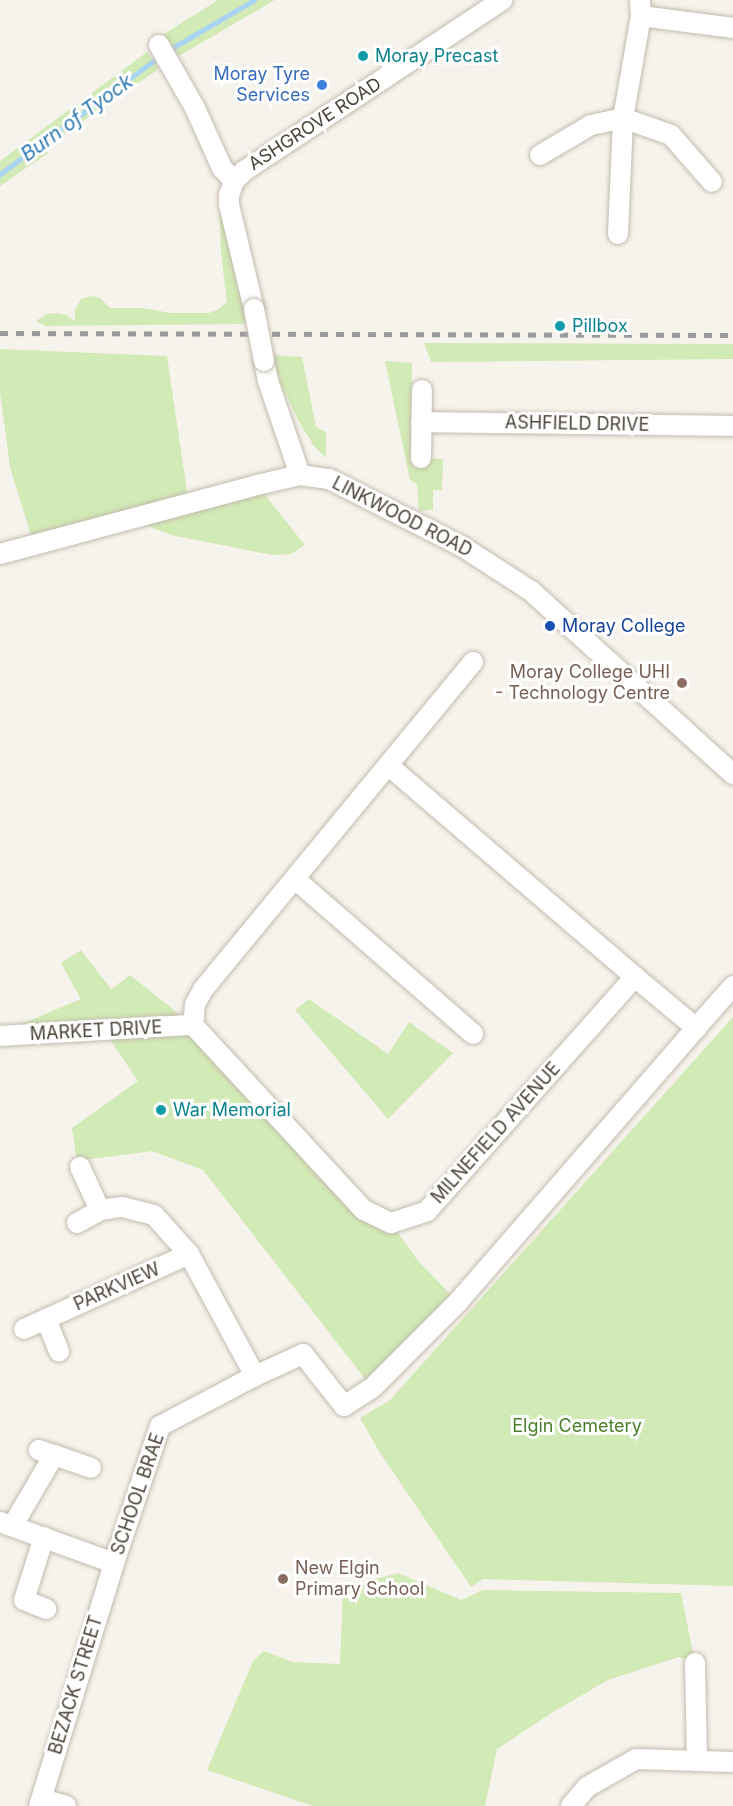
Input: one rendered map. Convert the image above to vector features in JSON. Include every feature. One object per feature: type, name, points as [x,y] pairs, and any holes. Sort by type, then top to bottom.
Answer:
[{"type":"street","name":"ASHGROVE ROAD","points":[[300,475],[268,381],[254,309],[229,205],[229,195],[234,181],[244,171],[502,0]]},
{"type":"street","points":[[618,234],[624,118],[640,8],[733,28]]},
{"type":"street","points":[[159,45],[195,108],[222,168],[234,181]]},
{"type":"street","points":[[540,155],[591,125],[624,118],[671,135],[711,182]]},
{"type":"street","points":[[421,458],[422,390]]},
{"type":"street","name":"ASHFIELD DRIVE","points":[[422,422],[733,426]]},
{"type":"street","name":"LINKWOOD ROAD","points":[[0,554],[300,475],[318,476],[338,482],[395,514],[463,547],[531,591],[733,774]]},
{"type":"street","points":[[193,1025],[195,1004],[204,988],[473,662]]},
{"type":"street","points":[[389,766],[696,1028],[733,986]]},
{"type":"street","points":[[295,879],[473,1034]]},
{"type":"street","name":"MILNEFIELD AVENUE","points":[[193,1025],[364,1209],[391,1223],[427,1211],[635,977]]},
{"type":"street","name":"MARKET DRIVE","points":[[0,1036],[193,1025]]},
{"type":"street","name":"SCHOOL BRAE","points":[[7,1524],[114,1563],[160,1426],[255,1376],[303,1354],[344,1406],[372,1388],[458,1302],[696,1028]]},
{"type":"street","points":[[80,1167],[100,1210]]},
{"type":"street","points":[[77,1223],[100,1210],[122,1207],[154,1215],[189,1254],[255,1376]]},
{"type":"street","name":"PARKVIEW","points":[[24,1329],[189,1254]]},
{"type":"street","points":[[46,1319],[59,1352]]},
{"type":"street","points":[[7,1524],[46,1453],[91,1468]]},
{"type":"street","points":[[44,1537],[24,1600],[46,1609]]},
{"type":"street","name":"BEZACK STREET","points":[[40,1802],[114,1563]]},
{"type":"street","points":[[695,1663],[697,1761]]},
{"type":"street","points":[[571,1806],[587,1787],[636,1759],[733,1762]]},
{"type":"street","points":[[40,1802],[66,1806]]},
{"type":"green space","points":[[218,0],[275,0],[177,57],[164,34]]},
{"type":"green space","points":[[147,52],[159,69],[45,147],[48,153],[0,186],[0,161]]},
{"type":"green space","points":[[219,196],[246,324],[46,326],[36,321],[46,314],[56,313],[66,315],[75,321],[75,310],[81,299],[91,296],[100,298],[110,308],[142,308],[171,313],[209,313],[217,310],[227,302],[221,254]]},
{"type":"green space","points":[[424,343],[733,344],[733,359],[431,362]]},
{"type":"green space","points":[[0,349],[167,356],[189,505],[257,485],[305,545],[291,554],[272,555],[171,535],[132,520],[34,545],[10,467],[0,392]]},
{"type":"green space","points":[[272,355],[302,357],[316,427],[326,432],[326,458],[313,445],[297,418],[281,384]]},
{"type":"green space","points":[[385,361],[412,363],[412,458],[443,459],[442,490],[433,490],[433,510],[419,511],[417,484],[410,480]]},
{"type":"green space","points":[[81,950],[111,989],[130,975],[193,1025],[364,1209],[391,1223],[418,1261],[458,1302],[372,1388],[203,1170],[152,1151],[77,1161],[72,1128],[138,1081],[105,1032],[0,1033],[81,999],[61,963]]},
{"type":"green space","points":[[309,999],[388,1054],[409,1022],[453,1053],[388,1119],[295,1010]]},
{"type":"green space","name":"Elgin Cemetery","points":[[733,1017],[733,1586],[483,1579],[471,1587],[380,1453],[360,1418],[390,1400]]},
{"type":"green space","points":[[398,1573],[461,1600],[483,1590],[681,1593],[695,1663],[679,1657],[608,1680],[553,1712],[497,1749],[485,1806],[313,1806],[207,1770],[253,1661],[264,1651],[292,1662],[340,1664],[343,1588]]},
{"type":"waterway","name":"Burn of Tyock","points":[[172,48],[254,0]]},
{"type":"waterway","name":"Burn of Tyock","points":[[0,174],[153,61]]},
{"type":"railway","points":[[0,333],[733,335]]},
{"type":"place","name":"Moray Precast","points":[[363,56]]},
{"type":"place","name":"Moray Tyre Services","points":[[322,85]]},
{"type":"place","name":"Pillbox","points":[[560,326]]},
{"type":"place","name":"Moray College","points":[[550,626]]},
{"type":"place","name":"Moray College UHI - Technology Centre","points":[[682,683]]},
{"type":"place","name":"War Memorial","points":[[161,1110]]},
{"type":"place","name":"New Elgin Primary School","points":[[283,1579]]}]
